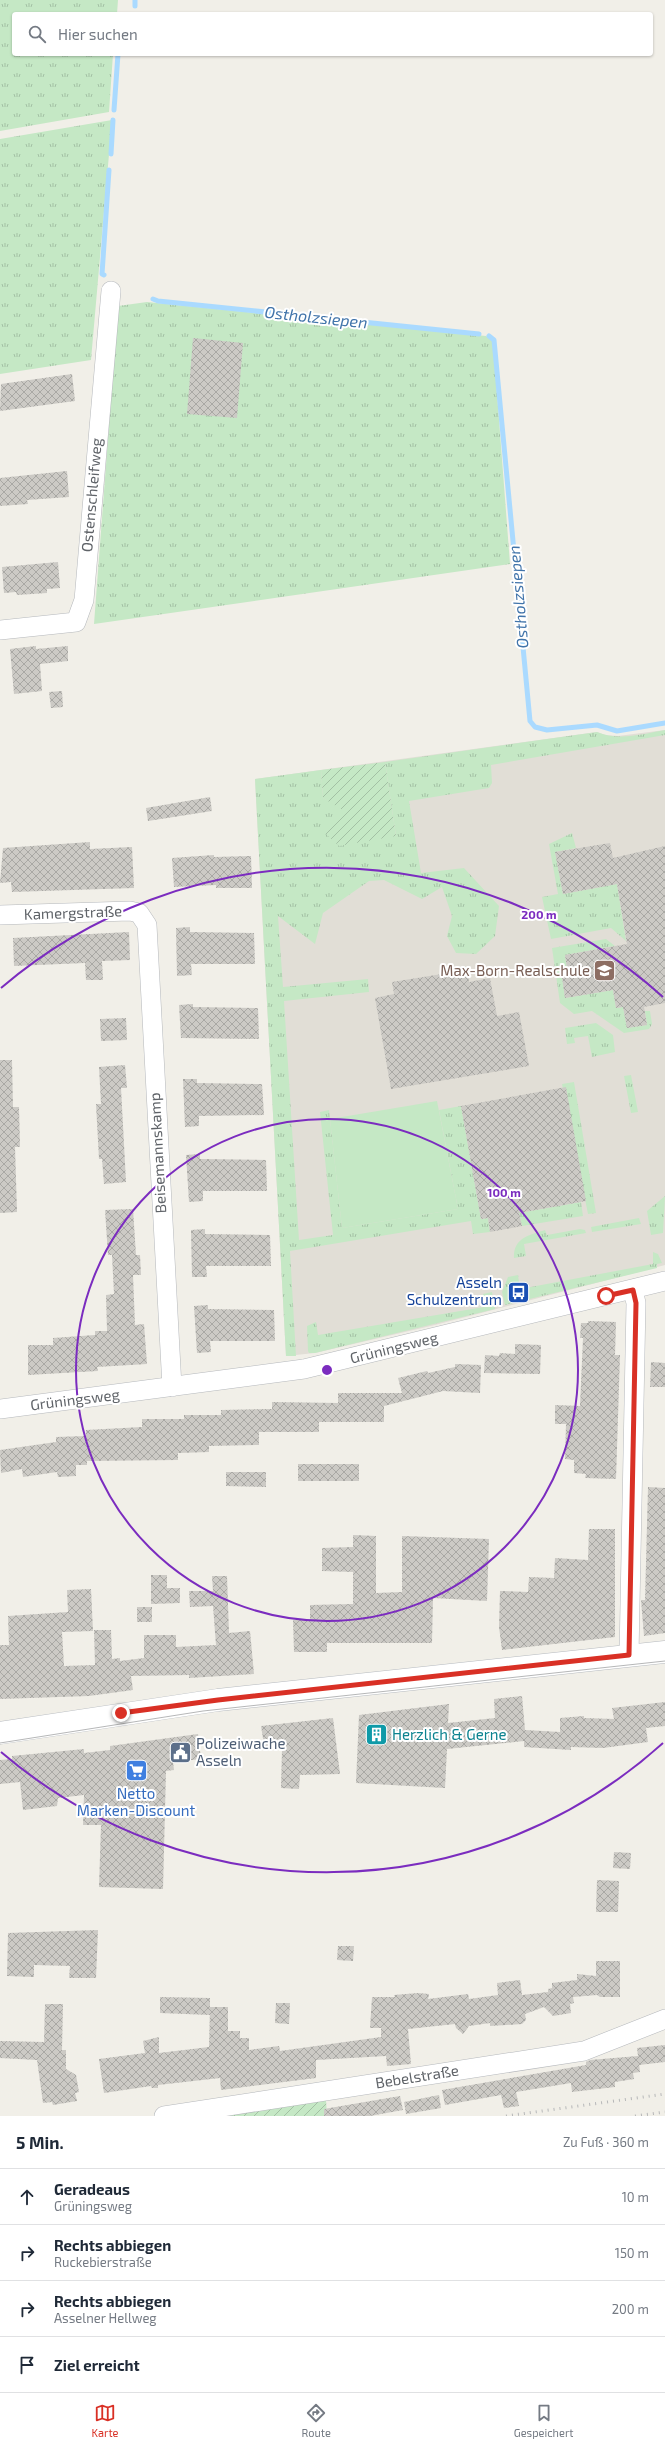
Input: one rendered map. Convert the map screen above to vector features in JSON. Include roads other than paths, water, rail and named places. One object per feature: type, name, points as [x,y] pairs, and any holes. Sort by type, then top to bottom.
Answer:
[{"type":"main road","points":[[0,1733],[121,1713],[218,1700],[665,1652]]},
{"type":"street","name":"Ostenschleifweg","points":[[0,630],[76,622],[84,600],[111,291]]},
{"type":"street","name":"Kamergstraße","points":[[0,915],[130,912],[139,913],[144,919]]},
{"type":"street","name":"Beisemannskamp","points":[[144,919],[147,925],[172,1388]]},
{"type":"street","name":"Grüningsweg","points":[[0,1409],[172,1388],[304,1369],[665,1281]]},
{"type":"street","points":[[629,1655],[636,1303],[633,1290]]},
{"type":"street","name":"Bebelstraße","points":[[164,2116],[584,2051],[665,2019]]},
{"type":"waterway","name":"Ostholzsiepen","points":[[135,0],[135,6]]},
{"type":"waterway","name":"Ostholzsiepen","points":[[114,110],[118,56]]},
{"type":"waterway","name":"Ostholzsiepen","points":[[111,154],[113,120]]},
{"type":"waterway","name":"Ostholzsiepen","points":[[104,275],[102,274],[109,170]]},
{"type":"waterway","name":"Ostholzsiepen","points":[[153,299],[158,301],[479,334]]},
{"type":"waterway","name":"Ostholzsiepen","points":[[489,336],[494,340],[530,721],[535,727],[547,730],[597,725],[617,731],[665,723]]},
{"type":"tram line","points":[[0,1743],[203,1711],[665,1661]]},
{"type":"railway","points":[[506,2116],[665,2094]]},
{"type":"railway","points":[[635,2116],[665,2112]]},
{"type":"place","name":"Max-Born-Realschule","points":[[605,971]]},
{"type":"place","name":"Asseln Schulzentrum","points":[[518,1292]]},
{"type":"place","name":"Herzlich & Gerne","points":[[376,1735]]},
{"type":"place","name":"Polizeiwache Asseln","points":[[181,1753]]},
{"type":"place","name":"Netto Marken-Discount","points":[[136,1771]]}]
